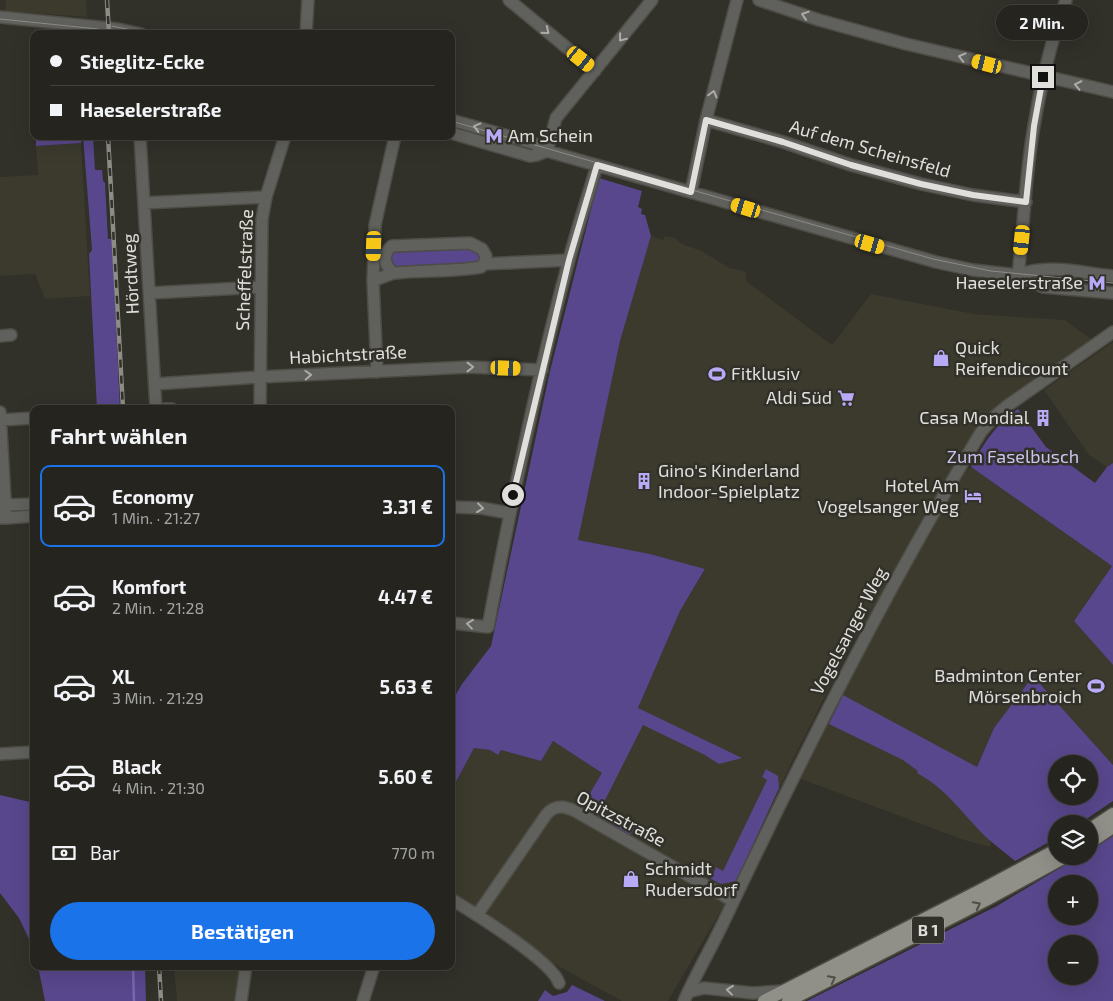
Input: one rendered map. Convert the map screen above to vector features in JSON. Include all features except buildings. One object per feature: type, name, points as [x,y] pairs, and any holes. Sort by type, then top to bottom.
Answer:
[{"type":"main road","points":[[1098,824],[1113,814]]},
{"type":"main road","points":[[1098,837],[1113,827]]},
{"type":"main road","name":"B 1","points":[[786,996],[1048,854]]},
{"type":"main road","name":"B 1","points":[[764,1001],[786,996],[986,900],[1050,865]]},
{"type":"street","points":[[306,30],[308,0]]},
{"type":"street","points":[[509,0],[595,71]]},
{"type":"street","points":[[547,151],[556,118],[652,0]]},
{"type":"street","points":[[691,192],[706,120],[738,0]]},
{"type":"street","points":[[759,0],[866,34],[1113,92]]},
{"type":"street","points":[[1018,275],[1032,136],[1043,77],[1055,30],[1066,0]]},
{"type":"street","points":[[0,17],[118,30]]},
{"type":"street","name":"Auf dem Scheinsfeld","points":[[706,120],[783,142],[851,165],[921,184],[973,195],[1026,202]]},
{"type":"street","points":[[455,121],[534,143],[547,151],[936,262],[973,270],[1018,275],[1043,287],[1113,294]]},
{"type":"street","points":[[455,134],[530,156],[547,151]]},
{"type":"street","name":"Hördtweg","points":[[140,140],[156,405]]},
{"type":"street","name":"Scheffelstraße","points":[[260,405],[261,241],[266,197],[284,140]]},
{"type":"street","points":[[377,372],[373,280],[374,246],[377,211],[394,140]]},
{"type":"street","points":[[455,623],[488,627],[509,513],[542,370],[569,260],[597,165]]},
{"type":"street","points":[[144,203],[266,197]]},
{"type":"street","points":[[374,246],[475,244],[486,256],[484,264]]},
{"type":"street","points":[[392,246],[387,250],[385,259],[388,268],[393,274]]},
{"type":"street","points":[[373,280],[393,274],[451,271],[481,267],[484,264],[569,260]]},
{"type":"street","points":[[1018,275],[1046,268],[1113,276]]},
{"type":"street","points":[[150,293],[261,287]]},
{"type":"street","name":"Vogelsanger Weg","points":[[686,997],[796,770],[843,679],[905,564],[981,432],[1007,406],[1113,332]]},
{"type":"street","name":"Habichtstraße","points":[[155,384],[470,367],[542,370]]},
{"type":"street","points":[[0,412],[4,499],[3,518],[30,516]]},
{"type":"street","points":[[0,420],[30,418]]},
{"type":"street","points":[[4,499],[30,503]]},
{"type":"street","points":[[455,507],[481,508],[509,513]]},
{"type":"street","points":[[0,754],[30,752]]},
{"type":"street","name":"Opitzstraße","points":[[477,915],[546,815],[552,809],[561,806],[575,812],[733,901]]},
{"type":"street","points":[[455,901],[537,958],[549,968],[559,983]]},
{"type":"street","points":[[241,1001],[245,970]]},
{"type":"street","points":[[363,1001],[373,970]]},
{"type":"street","points":[[699,970],[701,978],[711,988]]},
{"type":"street","points":[[686,997],[697,989],[711,988],[786,996]]},
{"type":"shaded area","points":[[6,0],[86,0],[87,17],[5,11]]},
{"type":"shaded area","points":[[81,143],[90,296],[45,299],[35,274],[0,276],[0,177],[38,175],[36,146]]},
{"type":"shaded area","points":[[651,236],[663,240],[665,236],[674,238],[684,245],[702,251],[729,268],[744,271],[746,273],[746,281],[832,345],[871,294],[974,314],[1065,320],[1091,339],[997,405],[977,426],[960,453],[941,492],[852,644],[797,751],[726,902],[668,1001],[622,1001],[549,961],[455,904],[455,783],[474,747],[490,750],[498,754],[501,750],[541,761],[553,741],[602,773],[638,708],[680,611],[705,570],[650,554],[578,540],[620,341]]},
{"type":"shaded area","points":[[1113,342],[1113,463],[1107,467],[1089,455],[1044,390]]},
{"type":"shaded area","points":[[971,467],[1112,566],[1074,621],[1113,665],[1113,765],[1033,676],[994,728],[960,804],[991,843],[990,847],[964,840],[796,777],[960,474]]},
{"type":"shaded area","points":[[174,970],[239,970],[235,1001],[177,1001]]},
{"type":"green space","points":[[36,140],[81,140],[81,143],[36,146]]},
{"type":"green space","points":[[83,140],[93,140],[95,170],[102,170],[105,183],[108,239],[112,239],[120,405],[97,405],[89,254],[92,250]]},
{"type":"green space","points":[[599,178],[642,191],[638,207],[642,209],[641,214],[645,215],[651,236],[620,341],[578,540],[650,554],[705,569],[680,611],[638,708],[742,758],[719,764],[703,754],[643,725],[600,810],[635,828],[630,835],[580,810],[602,773],[553,741],[541,761],[501,750],[498,755],[490,750],[474,748],[455,784],[455,696],[491,646],[550,371]]},
{"type":"green space","points":[[462,247],[478,251],[482,258],[478,264],[395,269],[392,267],[389,255],[393,251]]},
{"type":"green space","name":"Zum Faselbusch","points":[[1018,409],[1046,447],[1095,483],[1107,467],[1113,463],[1113,665],[1074,621],[1112,566],[971,467],[991,435],[1003,421]]},
{"type":"green space","points":[[1033,676],[1113,765],[1113,801],[1092,815],[1048,815],[1048,842],[1015,861],[988,839],[946,795],[928,779],[917,773],[918,771],[903,760],[829,724],[843,695],[977,767],[994,728]]},
{"type":"green space","points":[[766,769],[778,776],[779,788],[736,881],[721,884],[711,879],[716,867],[723,871],[767,780],[762,777]]},
{"type":"green space","points":[[0,795],[30,802],[30,942],[19,918],[0,893]]},
{"type":"green space","points":[[1113,836],[1113,1001],[807,1001],[997,906],[1048,875],[1048,925],[1098,925],[1098,875],[1048,875],[1065,865],[1098,865],[1098,845]]},
{"type":"green space","points":[[39,970],[145,970],[146,1001],[45,1001]]},
{"type":"green space","points":[[572,985],[605,1001],[538,1001],[545,990],[553,996],[567,992]]},
{"type":"waterway","points":[[133,970],[134,1001]]},
{"type":"tram line","points":[[0,19],[98,29]]},
{"type":"tram line","points":[[112,26],[132,30]]},
{"type":"tram line","points":[[455,122],[933,259],[991,271],[1113,283]]},
{"type":"railway","points":[[107,0],[109,30]]},
{"type":"railway","points":[[108,140],[123,405]]},
{"type":"railway","points":[[159,970],[161,1001]]},
{"type":"place","name":"Am Schein","points":[[494,136]]},
{"type":"place","name":"Haeselerstraße","points":[[1097,283]]},
{"type":"place","name":"Quick Reifendicount","points":[[941,358]]},
{"type":"place","name":"Fitklusiv","points":[[717,374]]},
{"type":"place","name":"Aldi Süd","points":[[846,398]]},
{"type":"place","name":"Casa Mondial","points":[[1043,418]]},
{"type":"place","name":"Gino's Kinderland Indoor-Spielplatz","points":[[644,481]]},
{"type":"place","name":"Hotel Am Vogelsanger Weg","points":[[973,496]]},
{"type":"place","name":"Badminton Center Mörsenbroich","points":[[1096,686]]},
{"type":"place","name":"Schmidt Rudersdorf","points":[[631,879]]},
{"type":"route","points":[[513,495],[569,260],[597,165],[691,192],[706,120],[783,142],[851,165],[921,184],[973,195],[1026,202],[1031,146],[1043,77]]}]
